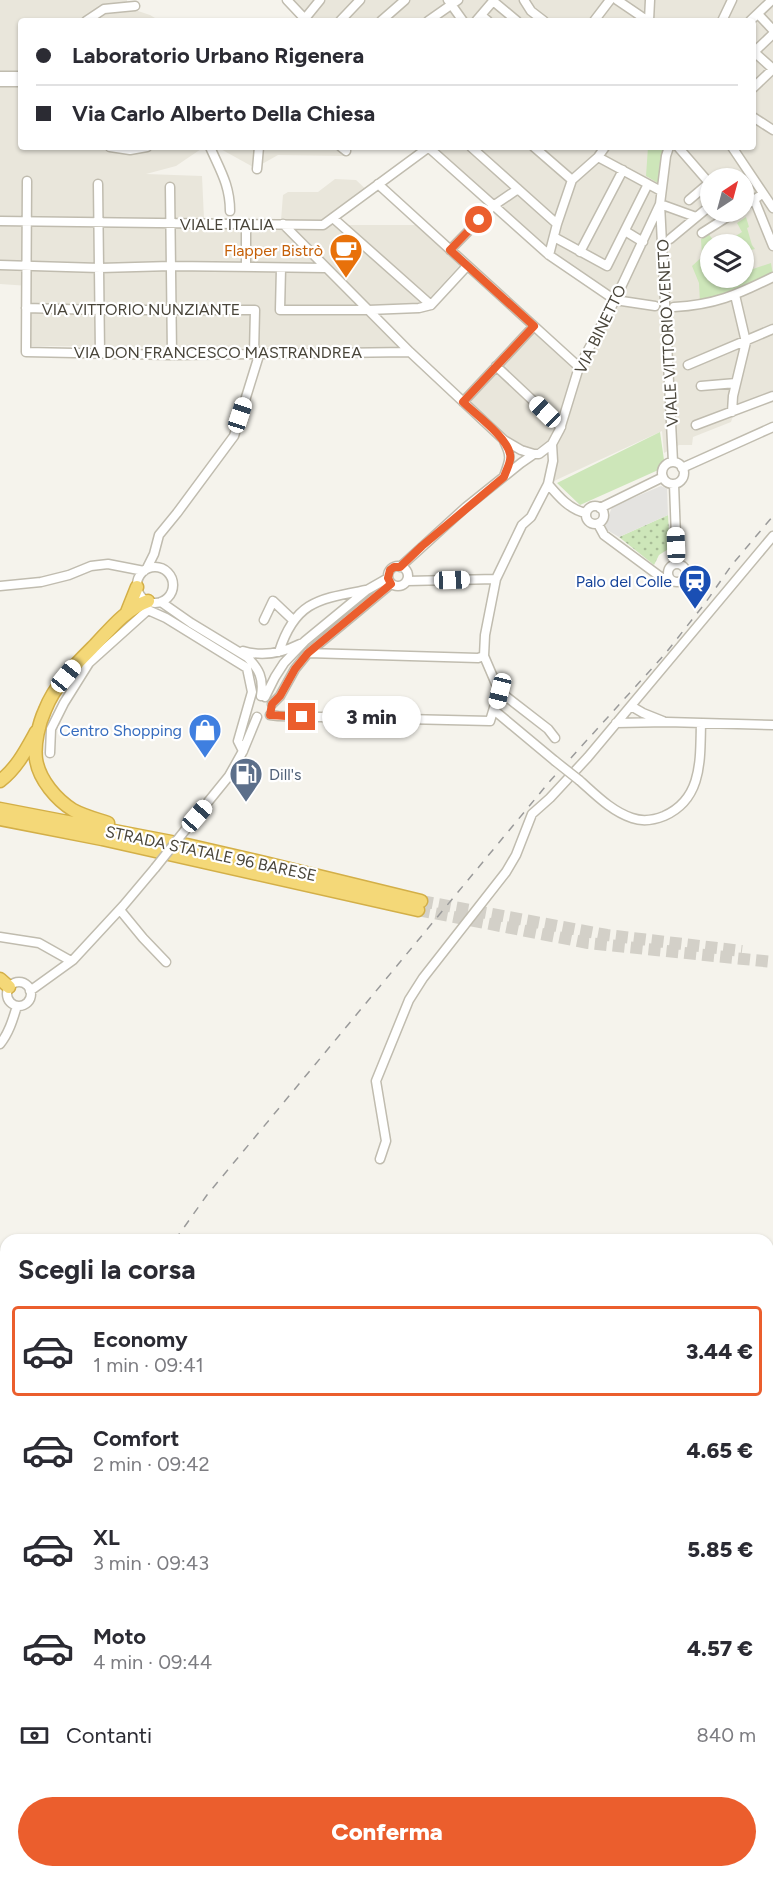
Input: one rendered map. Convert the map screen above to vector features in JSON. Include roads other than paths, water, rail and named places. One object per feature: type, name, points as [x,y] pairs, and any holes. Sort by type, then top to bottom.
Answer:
[{"type":"highway","points":[[0,781],[8,775],[22,757],[57,687],[75,665],[126,613],[137,584]]},
{"type":"highway","points":[[126,613],[154,602]]},
{"type":"highway","points":[[40,723],[36,760],[45,782],[58,799],[74,811],[92,818],[187,845]]},
{"type":"highway","name":"STRADA STATALE 96 BARESE","points":[[0,809],[265,862],[419,906],[0,819]]},
{"type":"street","points":[[287,0],[304,18]]},
{"type":"street","points":[[306,18],[320,0]]},
{"type":"street","points":[[343,18],[360,0]]},
{"type":"street","points":[[384,18],[405,0]]},
{"type":"street","points":[[483,18],[493,0],[514,18]]},
{"type":"street","points":[[524,0],[531,11],[540,18]]},
{"type":"street","points":[[596,18],[610,0]]},
{"type":"street","points":[[617,0],[644,18]]},
{"type":"street","points":[[648,18],[650,0]]},
{"type":"street","points":[[723,18],[732,0]]},
{"type":"street","points":[[753,18],[772,0]]},
{"type":"street","points":[[432,18],[452,2],[461,18]]},
{"type":"street","points":[[90,18],[104,9],[135,6]]},
{"type":"street","points":[[756,49],[773,32],[758,14]]},
{"type":"street","points":[[756,55],[773,69],[756,85]]},
{"type":"street","points":[[0,76],[18,76]]},
{"type":"street","points":[[0,82],[18,82]]},
{"type":"street","points":[[756,119],[773,130]]},
{"type":"street","points":[[211,150],[230,196],[230,211],[223,223]]},
{"type":"street","points":[[257,170],[259,150]]},
{"type":"street","name":"VIALE ITALIA","points":[[0,221],[323,225],[424,150]]},
{"type":"street","points":[[431,150],[549,255],[615,300],[655,306]]},
{"type":"street","points":[[474,150],[557,224]]},
{"type":"street","points":[[537,150],[572,180]]},
{"type":"street","points":[[549,255],[572,180],[603,150]]},
{"type":"street","name":"VIA BINETTO","points":[[400,567],[502,478],[552,444],[561,427],[579,367],[615,300],[660,204],[668,150]]},
{"type":"street","points":[[681,150],[700,172]]},
{"type":"street","points":[[733,150],[742,168]]},
{"type":"street","points":[[598,157],[661,190]]},
{"type":"street","points":[[580,252],[623,170]]},
{"type":"street","points":[[26,308],[27,181]]},
{"type":"street","points":[[98,184],[100,353]]},
{"type":"street","points":[[378,184],[579,367]]},
{"type":"street","points":[[554,237],[607,266],[648,184]]},
{"type":"street","points":[[754,184],[773,208]]},
{"type":"street","points":[[170,187],[172,355]]},
{"type":"street","points":[[450,250],[493,206],[518,189]]},
{"type":"street","points":[[689,200],[700,192]]},
{"type":"street","points":[[763,193],[754,199],[773,246]]},
{"type":"street","points":[[660,204],[696,218]]},
{"type":"street","name":"VIALE VITTORIO VENETO","points":[[660,204],[673,462]]},
{"type":"street","points":[[230,211],[242,224],[246,267]]},
{"type":"street","points":[[670,240],[700,215]]},
{"type":"street","points":[[333,218],[431,305]]},
{"type":"street","points":[[702,233],[719,222]]},
{"type":"street","points":[[283,224],[410,352],[504,440],[521,450],[545,457],[551,466]]},
{"type":"street","points":[[625,231],[643,242]]},
{"type":"street","points":[[0,266],[325,268]]},
{"type":"street","points":[[281,268],[280,310],[368,310],[419,309],[431,305],[467,266]]},
{"type":"street","points":[[674,307],[700,305],[735,295],[773,277]]},
{"type":"street","points":[[732,412],[746,342],[735,295]]},
{"type":"street","name":"VIA VITTORIO NUNZIANTE","points":[[26,308],[255,310],[257,352]]},
{"type":"street","name":"VIA DON FRANCESCO MASTRANDREA","points":[[26,308],[26,352],[172,355],[257,352],[410,352]]},
{"type":"street","points":[[463,402],[534,326]]},
{"type":"street","points":[[688,365],[773,329]]},
{"type":"street","points":[[137,584],[154,554],[159,536],[234,436],[257,352]]},
{"type":"street","points":[[496,366],[561,427]]},
{"type":"street","points":[[701,386],[736,383]]},
{"type":"street","points":[[696,425],[773,396]]},
{"type":"street","points":[[682,468],[773,427]]},
{"type":"street","points":[[502,478],[510,458],[504,440]]},
{"type":"street","points":[[552,444],[553,460],[548,484],[531,517],[522,525],[496,579],[485,635],[484,656],[500,691],[548,729],[555,738]]},
{"type":"street","points":[[673,462],[678,463],[682,468],[682,478],[678,483],[667,482],[663,477],[665,466],[673,462]]},
{"type":"street","points":[[600,508],[663,477]]},
{"type":"street","points":[[548,484],[579,512],[586,513]]},
{"type":"street","points":[[674,484],[676,564]]},
{"type":"street","points":[[537,504],[552,497],[564,500]]},
{"type":"street","points":[[586,513],[591,507],[600,508],[604,512],[604,518],[598,524]]},
{"type":"street","points":[[586,513],[589,522],[598,524],[604,535],[663,578],[679,583],[686,577],[685,568],[676,564]]},
{"type":"street","points":[[380,1159],[386,1141],[376,1081],[409,1000],[423,978],[506,872],[516,855],[532,813],[560,788],[773,536]]},
{"type":"street","points":[[154,554],[159,567]]},
{"type":"street","points":[[0,586],[41,582],[69,575],[90,566],[108,564],[126,568],[159,567],[169,572],[172,577],[172,593],[176,606],[191,623]]},
{"type":"street","points":[[669,578],[669,569],[676,564]]},
{"type":"street","points":[[389,581],[388,573],[392,568],[400,567],[407,572],[406,581]]},
{"type":"street","points":[[126,568],[137,584],[142,597],[247,657],[254,664],[263,684],[263,696],[272,704]]},
{"type":"street","points":[[279,652],[293,620],[323,599],[367,590],[389,581],[399,586],[406,581],[496,579]]},
{"type":"street","points":[[270,715],[272,704],[280,696],[295,669],[308,653],[389,581]]},
{"type":"street","points":[[367,590],[305,641],[284,663],[263,696],[254,699],[251,705],[252,712],[257,717],[264,718],[270,715],[490,721],[500,691]]},
{"type":"street","points":[[154,602],[172,593]]},
{"type":"street","points":[[264,620],[273,601],[293,620]]},
{"type":"street","points":[[50,753],[51,729],[89,663],[148,610],[166,618],[247,668],[252,692],[238,741],[243,751]]},
{"type":"street","points":[[233,647],[254,654],[279,652],[305,641]]},
{"type":"street","points":[[308,653],[478,658],[484,656]]},
{"type":"street","points":[[646,688],[645,708],[651,716]]},
{"type":"street","points":[[631,706],[667,722]]},
{"type":"street","points":[[631,706],[633,718],[639,723]]},
{"type":"street","points":[[495,711],[613,809],[633,819],[653,820],[672,812],[686,801],[699,768],[701,723]]},
{"type":"street","points":[[30,991],[71,961],[120,910],[229,776],[243,751],[257,717]]},
{"type":"street","points":[[616,723],[773,725]]},
{"type":"street","points":[[120,910],[166,962]]},
{"type":"street","points":[[0,937],[39,943],[71,961]]},
{"type":"street","points":[[4,983],[26,984],[30,991],[28,1002],[13,1005],[7,999],[4,983]]},
{"type":"street","points":[[0,1044],[5,1038],[17,1006]]},
{"type":"tunnel","points":[[421,901],[607,935],[742,951]]},
{"type":"tunnel","points":[[418,910],[588,943],[773,962]]},
{"type":"railway","points":[[179,1234],[207,1195],[550,781],[665,654],[731,566],[773,516]]},
{"type":"place","name":"Flapper Bistrò","points":[[346,279]]},
{"type":"place","name":"Palo del Colle","points":[[695,610]]},
{"type":"place","name":"Centro Shopping","points":[[205,759]]},
{"type":"place","name":"Dill's","points":[[246,803]]}]
